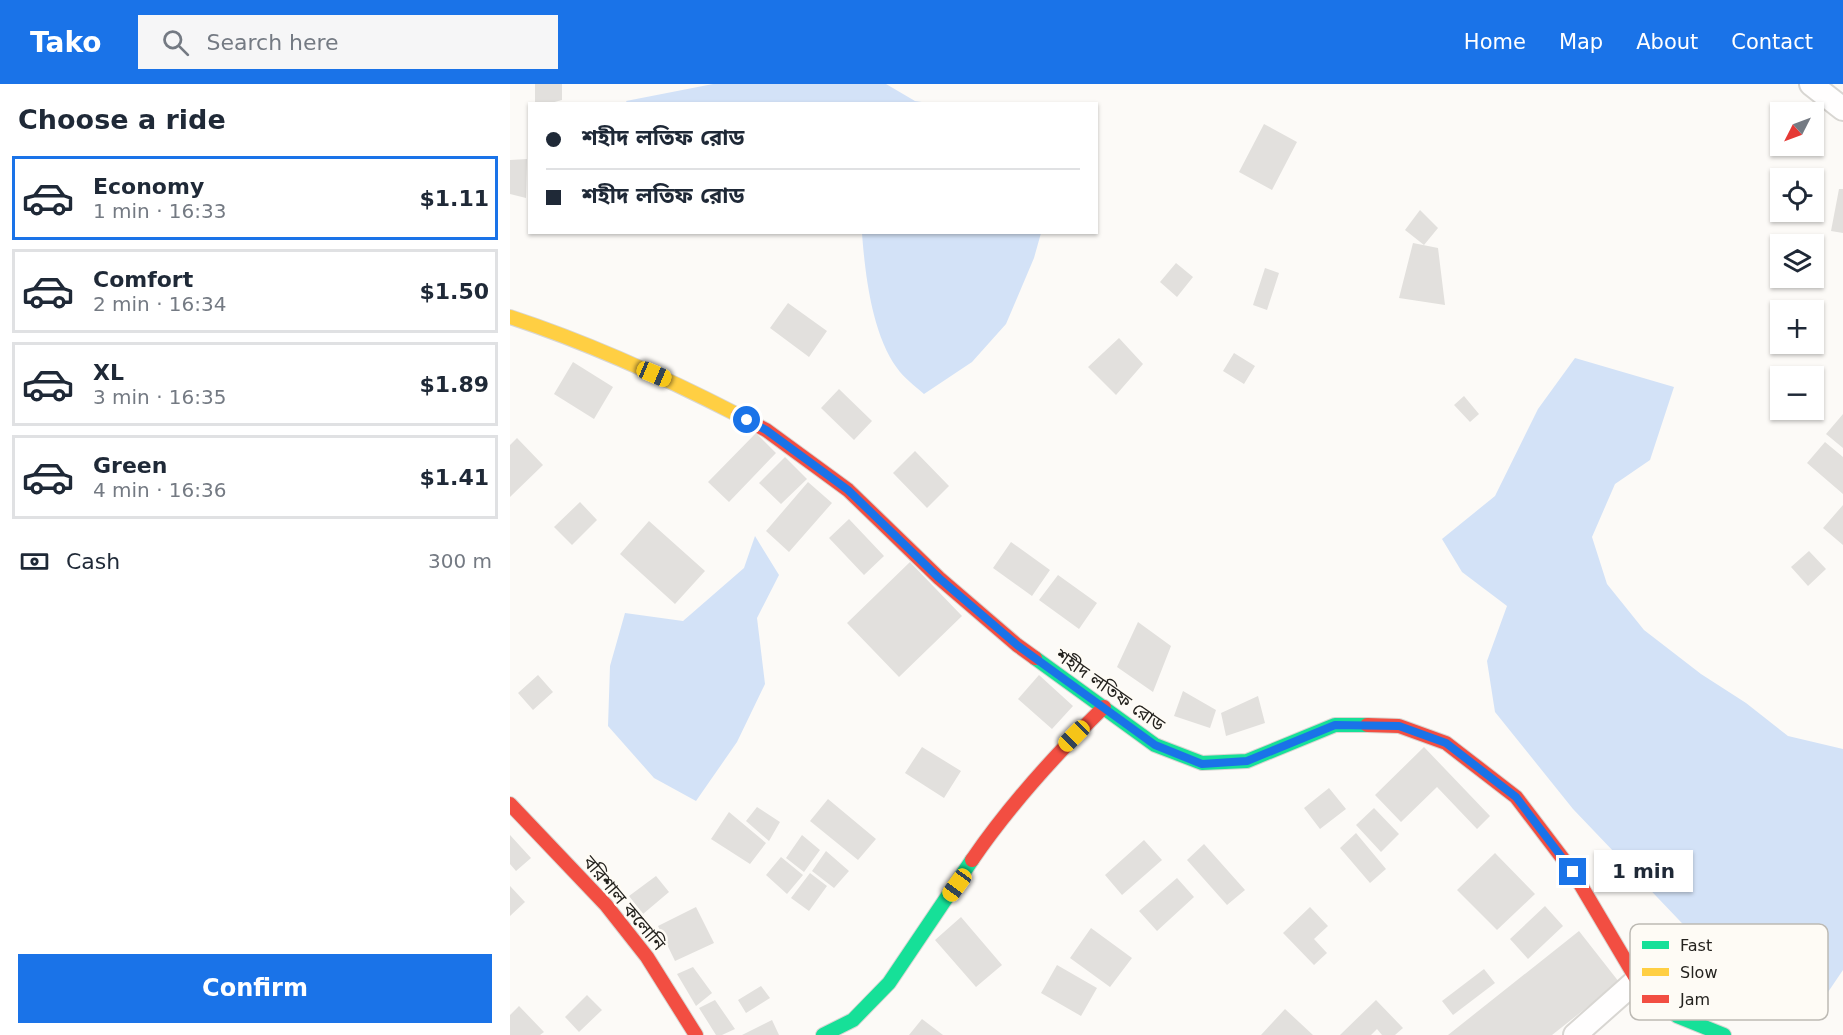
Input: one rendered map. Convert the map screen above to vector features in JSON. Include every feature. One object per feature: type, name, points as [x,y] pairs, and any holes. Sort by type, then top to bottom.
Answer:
[{"type":"street","points":[[1811,84],[1843,109]]},
{"type":"street","name":"শহীদ লতিফ রোড","points":[[510,317],[562,334],[673,382],[766,430],[848,490],[939,578],[1017,645],[1155,745],[1202,764],[1247,761],[1335,725],[1399,726],[1446,743],[1516,797],[1573,872],[1630,968]]},
{"type":"street","points":[[823,1035],[853,1020],[889,983],[1001,818],[1060,750],[1104,707]]},
{"type":"street","name":"বরিশাল কলোনি","points":[[510,804],[606,904],[647,957],[696,1035]]},
{"type":"street","points":[[1575,1035],[1630,986]]},
{"type":"street","name":"শহীদ লতিফ রোড","points":[[1687,1020],[1724,1035]]},
{"type":"water","points":[[713,84],[886,84],[915,101],[922,102],[627,102]]},
{"type":"water","points":[[862,234],[1041,234],[1034,258],[1006,324],[972,362],[924,394],[906,379],[888,354],[871,303]]},
{"type":"water","points":[[1575,358],[1674,387],[1650,460],[1615,484],[1592,537],[1607,584],[1644,630],[1788,736],[1843,749],[1843,970],[1828,992],[1828,924],[1683,924],[1573,809],[1495,712],[1487,661],[1507,606],[1462,572],[1442,539],[1495,496],[1538,409]]},
{"type":"water","points":[[755,536],[779,575],[757,618],[765,684],[737,742],[696,801],[654,778],[608,726],[610,666],[625,613],[683,621],[744,568]]},
{"type":"building","points":[[535,84],[562,84],[562,100],[535,102]]},
{"type":"building","points":[[1264,124],[1297,142],[1272,190],[1239,172]]},
{"type":"building","points":[[527,159],[526,198],[510,194],[510,160]]},
{"type":"building","points":[[1839,189],[1843,189],[1843,233],[1831,231]]},
{"type":"building","points":[[1420,210],[1438,228],[1424,245],[1405,230]]},
{"type":"building","points":[[1413,243],[1438,248],[1445,305],[1399,298]]},
{"type":"building","points":[[1176,263],[1193,277],[1177,297],[1160,282]]},
{"type":"building","points":[[1265,268],[1279,273],[1267,310],[1253,305]]},
{"type":"building","points":[[788,303],[827,331],[809,357],[770,328]]},
{"type":"building","points":[[1119,338],[1143,364],[1116,395],[1088,367]]},
{"type":"building","points":[[1234,353],[1255,366],[1244,384],[1223,371]]},
{"type":"building","points":[[573,362],[613,387],[594,419],[554,394]]},
{"type":"building","points":[[839,389],[872,421],[854,440],[821,408]]},
{"type":"building","points":[[1464,396],[1479,414],[1470,422],[1454,405]]},
{"type":"building","points":[[1843,414],[1843,448],[1826,434]]},
{"type":"building","points":[[756,433],[776,453],[729,502],[708,482]]},
{"type":"building","points":[[517,438],[543,465],[510,497],[510,445]]},
{"type":"building","points":[[1825,442],[1843,457],[1843,494],[1807,463]]},
{"type":"building","points":[[915,451],[949,486],[927,508],[893,473]]},
{"type":"building","points":[[785,457],[807,479],[781,504],[759,483]]},
{"type":"building","points":[[808,482],[832,503],[789,552],[766,531]]},
{"type":"building","points":[[580,502],[597,520],[572,545],[554,527]]},
{"type":"building","points":[[1843,505],[1843,545],[1823,528]]},
{"type":"building","points":[[849,519],[884,556],[864,575],[829,538]]},
{"type":"building","points":[[649,521],[705,571],[675,604],[620,554]]},
{"type":"building","points":[[1011,542],[1050,570],[1032,596],[993,568]]},
{"type":"building","points":[[1809,551],[1826,569],[1808,586],[1791,567]]},
{"type":"building","points":[[910,562],[962,616],[899,677],[847,623]]},
{"type":"building","points":[[1058,575],[1097,603],[1079,629],[1039,600]]},
{"type":"building","points":[[1138,622],[1171,646],[1153,692],[1117,667]]},
{"type":"building","points":[[538,675],[553,692],[533,710],[518,693]]},
{"type":"building","points":[[1039,675],[1073,706],[1052,729],[1018,699]]},
{"type":"building","points":[[1183,691],[1216,710],[1210,728],[1174,716]]},
{"type":"building","points":[[1258,696],[1265,723],[1226,736],[1221,713]]},
{"type":"building","points":[[922,747],[961,771],[944,798],[905,773]]},
{"type":"building","points":[[1424,747],[1490,816],[1477,829],[1437,787],[1401,822],[1375,795]]},
{"type":"building","points":[[1329,788],[1346,809],[1320,829],[1304,808]]},
{"type":"building","points":[[828,799],[876,839],[858,860],[810,821]]},
{"type":"building","points":[[757,807],[780,822],[769,841],[746,821]]},
{"type":"building","points":[[1374,808],[1399,834],[1381,852],[1356,825]]},
{"type":"building","points":[[729,812],[766,843],[750,864],[711,839]]},
{"type":"building","points":[[1356,833],[1386,869],[1370,883],[1340,848]]},
{"type":"building","points":[[510,835],[531,858],[516,871],[510,864]]},
{"type":"building","points":[[802,835],[820,850],[804,872],[786,858]]},
{"type":"building","points":[[1144,840],[1162,860],[1122,895],[1105,875]]},
{"type":"building","points":[[1204,844],[1245,890],[1227,905],[1187,860]]},
{"type":"building","points":[[826,851],[849,871],[834,888],[812,871]]},
{"type":"building","points":[[1495,853],[1535,894],[1497,930],[1457,890]]},
{"type":"building","points":[[781,857],[803,875],[787,894],[766,875]]},
{"type":"building","points":[[810,873],[827,886],[809,911],[791,898]]},
{"type":"building","points":[[656,876],[669,892],[643,914],[629,896]]},
{"type":"building","points":[[1177,878],[1194,897],[1157,931],[1139,911]]},
{"type":"building","points":[[510,886],[525,902],[510,916]]},
{"type":"building","points":[[1545,906],[1563,926],[1528,959],[1510,939]]},
{"type":"building","points":[[696,907],[714,943],[675,961],[658,926]]},
{"type":"building","points":[[1310,907],[1328,926],[1314,939],[1327,953],[1314,965],[1283,933]]},
{"type":"building","points":[[961,917],[1002,965],[976,987],[935,940]]},
{"type":"building","points":[[1091,928],[1132,958],[1110,987],[1070,958]]},
{"type":"building","points":[[1579,931],[1619,982],[1552,1035],[1448,1035]]},
{"type":"building","points":[[1057,965],[1097,988],[1081,1016],[1041,993]]},
{"type":"building","points":[[693,967],[712,993],[696,1006],[677,974]]},
{"type":"building","points":[[1484,969],[1495,983],[1453,1015],[1442,1001]]},
{"type":"building","points":[[761,986],[770,998],[746,1013],[738,1000]]},
{"type":"building","points":[[587,995],[602,1010],[579,1032],[565,1017]]},
{"type":"building","points":[[715,1000],[735,1029],[722,1035],[716,1035],[699,1008]]},
{"type":"building","points":[[1376,1000],[1403,1028],[1395,1035],[1382,1035],[1377,1029],[1371,1035],[1340,1035]]},
{"type":"building","points":[[519,1006],[544,1032],[540,1035],[510,1035],[510,1015]]},
{"type":"building","points":[[1285,1009],[1313,1035],[1261,1035]]},
{"type":"building","points":[[922,1019],[943,1035],[909,1035]]},
{"type":"building","points":[[772,1020],[779,1035],[742,1035]]},
{"type":"traffic: fast","points":[[1035,658],[1155,745],[1202,763],[1247,761],[1335,725],[1367,725]]},
{"type":"traffic: fast","points":[[823,1035],[853,1020],[889,983],[972,860]]},
{"type":"traffic: fast","points":[[1687,1020],[1724,1035]]},
{"type":"traffic: slow","points":[[510,317],[626,362],[738,415]]},
{"type":"traffic: jam","points":[[738,415],[766,430],[848,490],[939,578],[1035,658]]},
{"type":"traffic: jam","points":[[972,860],[1034,780],[1104,707]]},
{"type":"traffic: jam","points":[[1367,725],[1399,726],[1446,743],[1516,797],[1573,872],[1630,968]]},
{"type":"traffic: jam","points":[[510,804],[606,905],[647,957],[696,1035]]},
{"type":"route","points":[[747,420],[766,430],[848,490],[939,578],[1017,645],[1155,745],[1202,764],[1247,761],[1335,725],[1399,726],[1446,743],[1516,797],[1573,872]]}]
